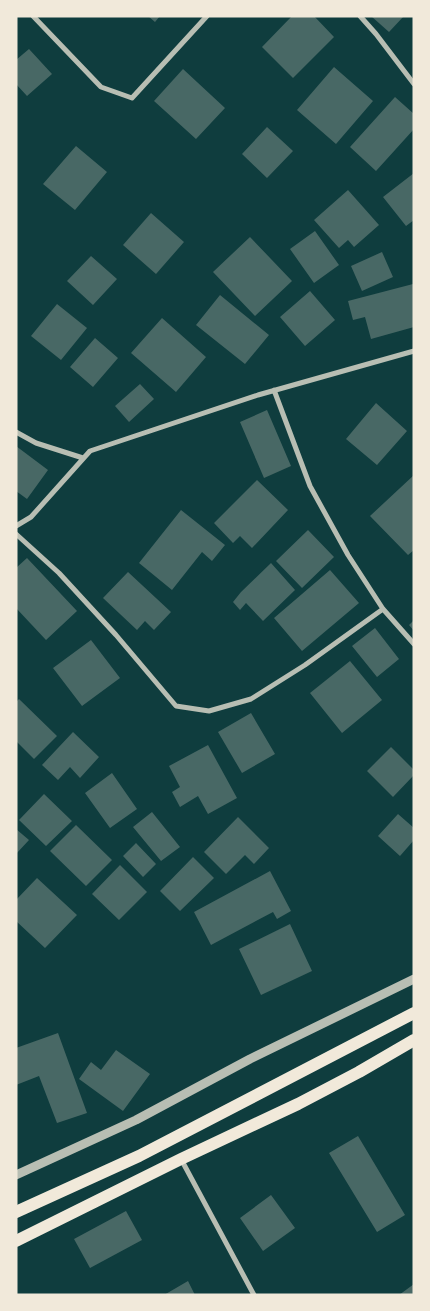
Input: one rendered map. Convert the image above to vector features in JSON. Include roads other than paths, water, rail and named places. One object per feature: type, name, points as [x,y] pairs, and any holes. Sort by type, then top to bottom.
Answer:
[{"type":"main road","points":[[16,1212],[139,1156],[414,1014]]},
{"type":"main road","points":[[16,1241],[181,1159],[298,1104],[414,1040]]},
{"type":"street","points":[[33,16],[101,87],[132,98],[207,16]]},
{"type":"street","points":[[360,16],[414,84]]},
{"type":"street","points":[[16,526],[31,517],[90,450],[274,390],[414,351]]},
{"type":"street","points":[[274,390],[310,486],[348,555],[384,609],[414,644]]},
{"type":"street","points":[[16,432],[36,443],[83,458]]},
{"type":"street","points":[[16,534],[59,573],[116,635],[176,706],[208,711],[251,699],[305,665],[384,609]]},
{"type":"street","points":[[16,1175],[136,1120],[250,1059],[414,978]]},
{"type":"street","points":[[181,1159],[254,1295]]}]
